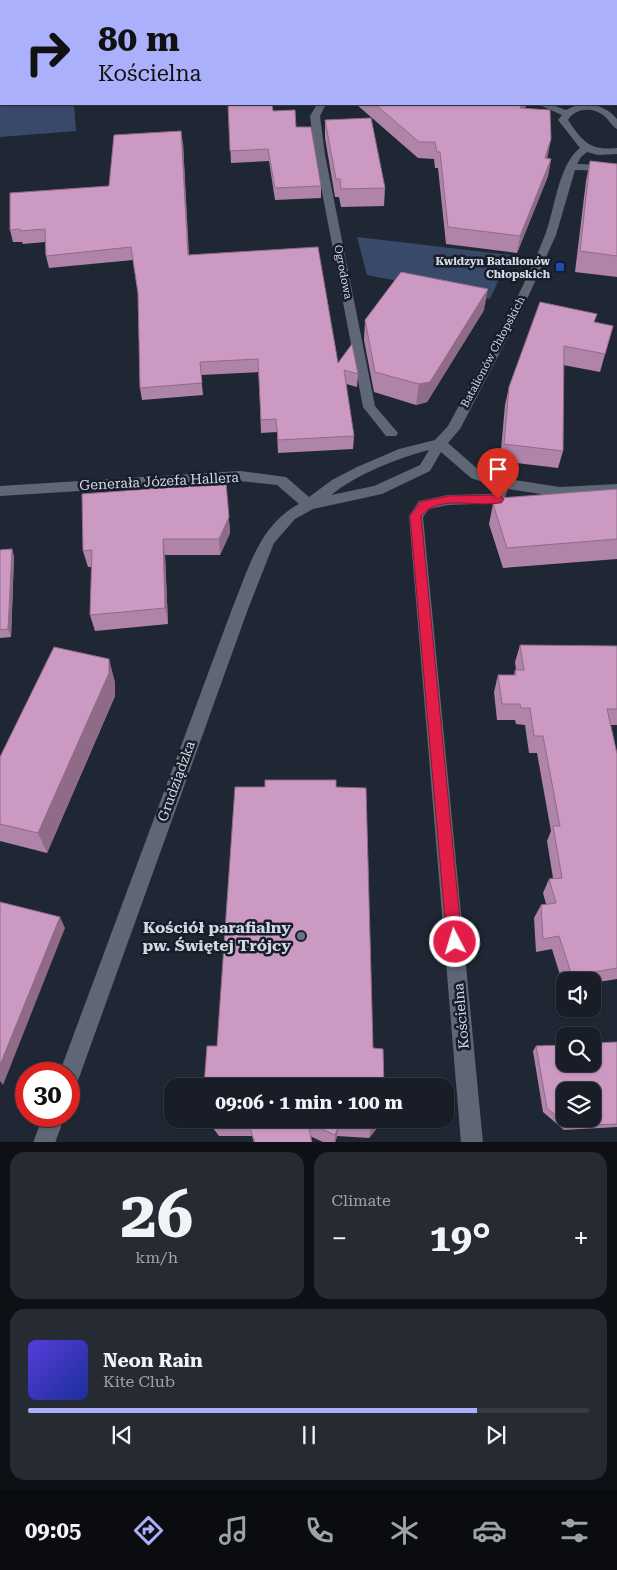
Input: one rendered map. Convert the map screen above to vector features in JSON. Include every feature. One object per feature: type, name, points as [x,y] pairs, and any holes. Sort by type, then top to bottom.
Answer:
[{"type":"street","name":"Ogrodowa","points":[[320,105],[315,116],[320,155],[369,407],[391,433]]},
{"type":"street","points":[[545,105],[566,113]]},
{"type":"street","points":[[617,126],[602,107],[575,108],[566,113],[563,120],[578,143],[586,148],[600,152],[617,151]]},
{"type":"street","name":"Batalionów Chłopskich","points":[[309,505],[377,490],[425,468],[440,443],[453,429],[517,308],[551,235],[571,167],[577,155],[586,148]]},
{"type":"street","points":[[571,167],[617,168]]},
{"type":"street","points":[[309,505],[337,483],[362,470],[404,452],[440,443],[476,475],[502,483],[560,492],[617,489]]},
{"type":"street","name":"Generała Józefa Hallera","points":[[0,491],[240,476],[281,480],[309,505]]},
{"type":"street","name":"Kościelna","points":[[472,1142],[416,516],[424,505],[448,500],[498,499],[502,483]]},
{"type":"street","name":"Grudziądzka","points":[[74,1062],[240,609],[268,540],[290,515],[309,505]]},
{"type":"street","points":[[44,1142],[50,1127]]},
{"type":"shaded area","points":[[0,105],[74,105],[76,131],[0,137]]},
{"type":"shaded area","points":[[357,237],[510,255],[490,299],[367,275]]},
{"type":"building","points":[[228,105],[272,105],[273,111],[295,110],[296,127],[311,127],[321,186],[275,188],[268,149],[230,151]]},
{"type":"building","points":[[376,105],[522,105],[520,108],[550,110],[551,139],[545,158],[551,159],[520,236],[448,227],[440,152],[437,152],[435,142],[419,142]]},
{"type":"building","points":[[371,118],[385,188],[341,189],[340,179],[336,179],[325,120]]},
{"type":"building","points":[[181,131],[188,255],[318,247],[338,363],[352,344],[358,374],[344,370],[354,436],[278,440],[276,419],[261,420],[258,359],[200,362],[202,383],[140,388],[138,293],[131,247],[46,256],[45,229],[10,230],[10,193],[109,186],[114,135]]},
{"type":"building","points":[[590,161],[617,164],[617,256],[580,251]]},
{"type":"building","points":[[401,272],[488,289],[430,382],[419,384],[375,372],[365,320]]},
{"type":"building","points":[[540,302],[597,314],[594,322],[613,326],[605,354],[564,346],[563,451],[504,444],[509,387]]},
{"type":"building","points":[[226,483],[229,517],[219,539],[163,539],[165,608],[90,615],[92,550],[83,551],[82,494]]},
{"type":"building","points":[[617,489],[617,539],[507,548],[493,504],[502,503],[500,498]]},
{"type":"building","points":[[12,549],[8,629],[0,630],[0,550]]},
{"type":"building","points":[[520,645],[617,646],[617,709],[607,709],[617,754],[617,968],[594,972],[571,972],[559,936],[543,939],[541,905],[556,903],[549,879],[562,878],[553,826],[560,826],[543,736],[534,736],[530,708],[521,708],[520,704],[502,704],[498,675],[516,675],[515,670],[524,670]]},
{"type":"building","points":[[54,647],[109,659],[109,673],[38,833],[0,824],[0,757]]},
{"type":"building","name":"Kościół parafialny pw. Świętej Trójcy","points":[[265,780],[336,780],[336,787],[366,788],[373,1048],[383,1049],[384,1078],[205,1078],[207,1046],[217,1046],[235,787],[265,787]]},
{"type":"building","points":[[0,902],[60,917],[0,1065]]},
{"type":"building","points":[[617,1042],[617,1124],[601,1125],[601,1082],[556,1082],[556,1116],[547,1108],[536,1046],[556,1045],[556,1072],[601,1072],[601,1043]]},
{"type":"building","points":[[250,1128],[309,1128],[312,1142],[255,1142]]},
{"type":"building","points":[[319,1128],[338,1128],[335,1135]]},
{"type":"place","name":"Kwidzyn Batalionów Chłopskich","points":[[560,267]]},
{"type":"place","name":"Kościół parafialny pw. Świętej Trójcy","points":[[301,936]]},
{"type":"route","points":[[455,942],[416,516],[424,505],[448,500],[498,499]]}]
